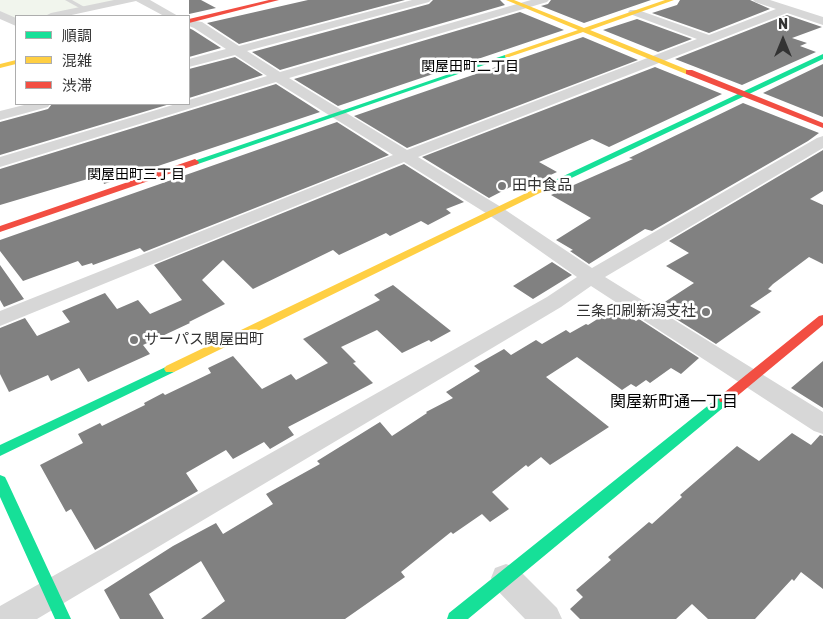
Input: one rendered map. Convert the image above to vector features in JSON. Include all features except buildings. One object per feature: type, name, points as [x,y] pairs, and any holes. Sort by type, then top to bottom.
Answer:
[{"type":"main road","points":[[190,22],[276,0]]},
{"type":"main road","points":[[509,0],[823,126]]},
{"type":"main road","points":[[0,229],[671,0]]},
{"type":"main road","points":[[0,451],[495,211],[823,56]]},
{"type":"main road","points":[[0,66],[15,62]]},
{"type":"main road","points":[[455,619],[823,319]]},
{"type":"main road","points":[[0,481],[62,619]]},
{"type":"street","points":[[56,15],[131,0]]},
{"type":"street","points":[[141,0],[170,15]]},
{"type":"street","points":[[190,63],[425,0]]},
{"type":"street","points":[[190,104],[543,0]]},
{"type":"street","points":[[759,0],[823,21]]},
{"type":"street","points":[[0,319],[406,156],[787,9]]},
{"type":"street","points":[[634,12],[708,39]]},
{"type":"street","points":[[190,22],[335,114],[495,211],[591,277],[823,424]]},
{"type":"street","points":[[0,116],[39,105]]},
{"type":"street","points":[[0,162],[187,105]]},
{"type":"street","points":[[8,619],[554,302],[591,277],[823,141]]},
{"type":"street","points":[[506,578],[546,619]]},
{"type":"lane","points":[[68,0],[85,9]]},
{"type":"shaded area","points":[[0,0],[121,0],[49,15],[15,15],[15,18],[0,11]]},
{"type":"traffic: fast","points":[[195,162],[507,56]]},
{"type":"traffic: fast","points":[[543,188],[823,56]]},
{"type":"traffic: fast","points":[[0,451],[170,369]]},
{"type":"traffic: fast","points":[[455,619],[725,399]]},
{"type":"traffic: fast","points":[[0,481],[63,619]]},
{"type":"traffic: slow","points":[[509,0],[689,72]]},
{"type":"traffic: slow","points":[[507,56],[671,0]]},
{"type":"traffic: slow","points":[[0,66],[15,62]]},
{"type":"traffic: slow","points":[[170,369],[543,188]]},
{"type":"traffic: jam","points":[[190,21],[276,0]]},
{"type":"traffic: jam","points":[[689,72],[823,126]]},
{"type":"traffic: jam","points":[[0,229],[195,162]]},
{"type":"traffic: jam","points":[[725,399],[823,319]]},
{"type":"place","name":"田中食品","points":[[502,186]]},
{"type":"place","name":"三条印刷新潟支社","points":[[706,312]]},
{"type":"place","name":"サーパス関屋田町","points":[[134,340]]},
{"type":"district","name":"関屋田町二丁目","points":[[470,67]]},
{"type":"district","name":"関屋田町三丁目","points":[[136,175]]},
{"type":"district","name":"関屋新町通一丁目","points":[[674,402]]}]
